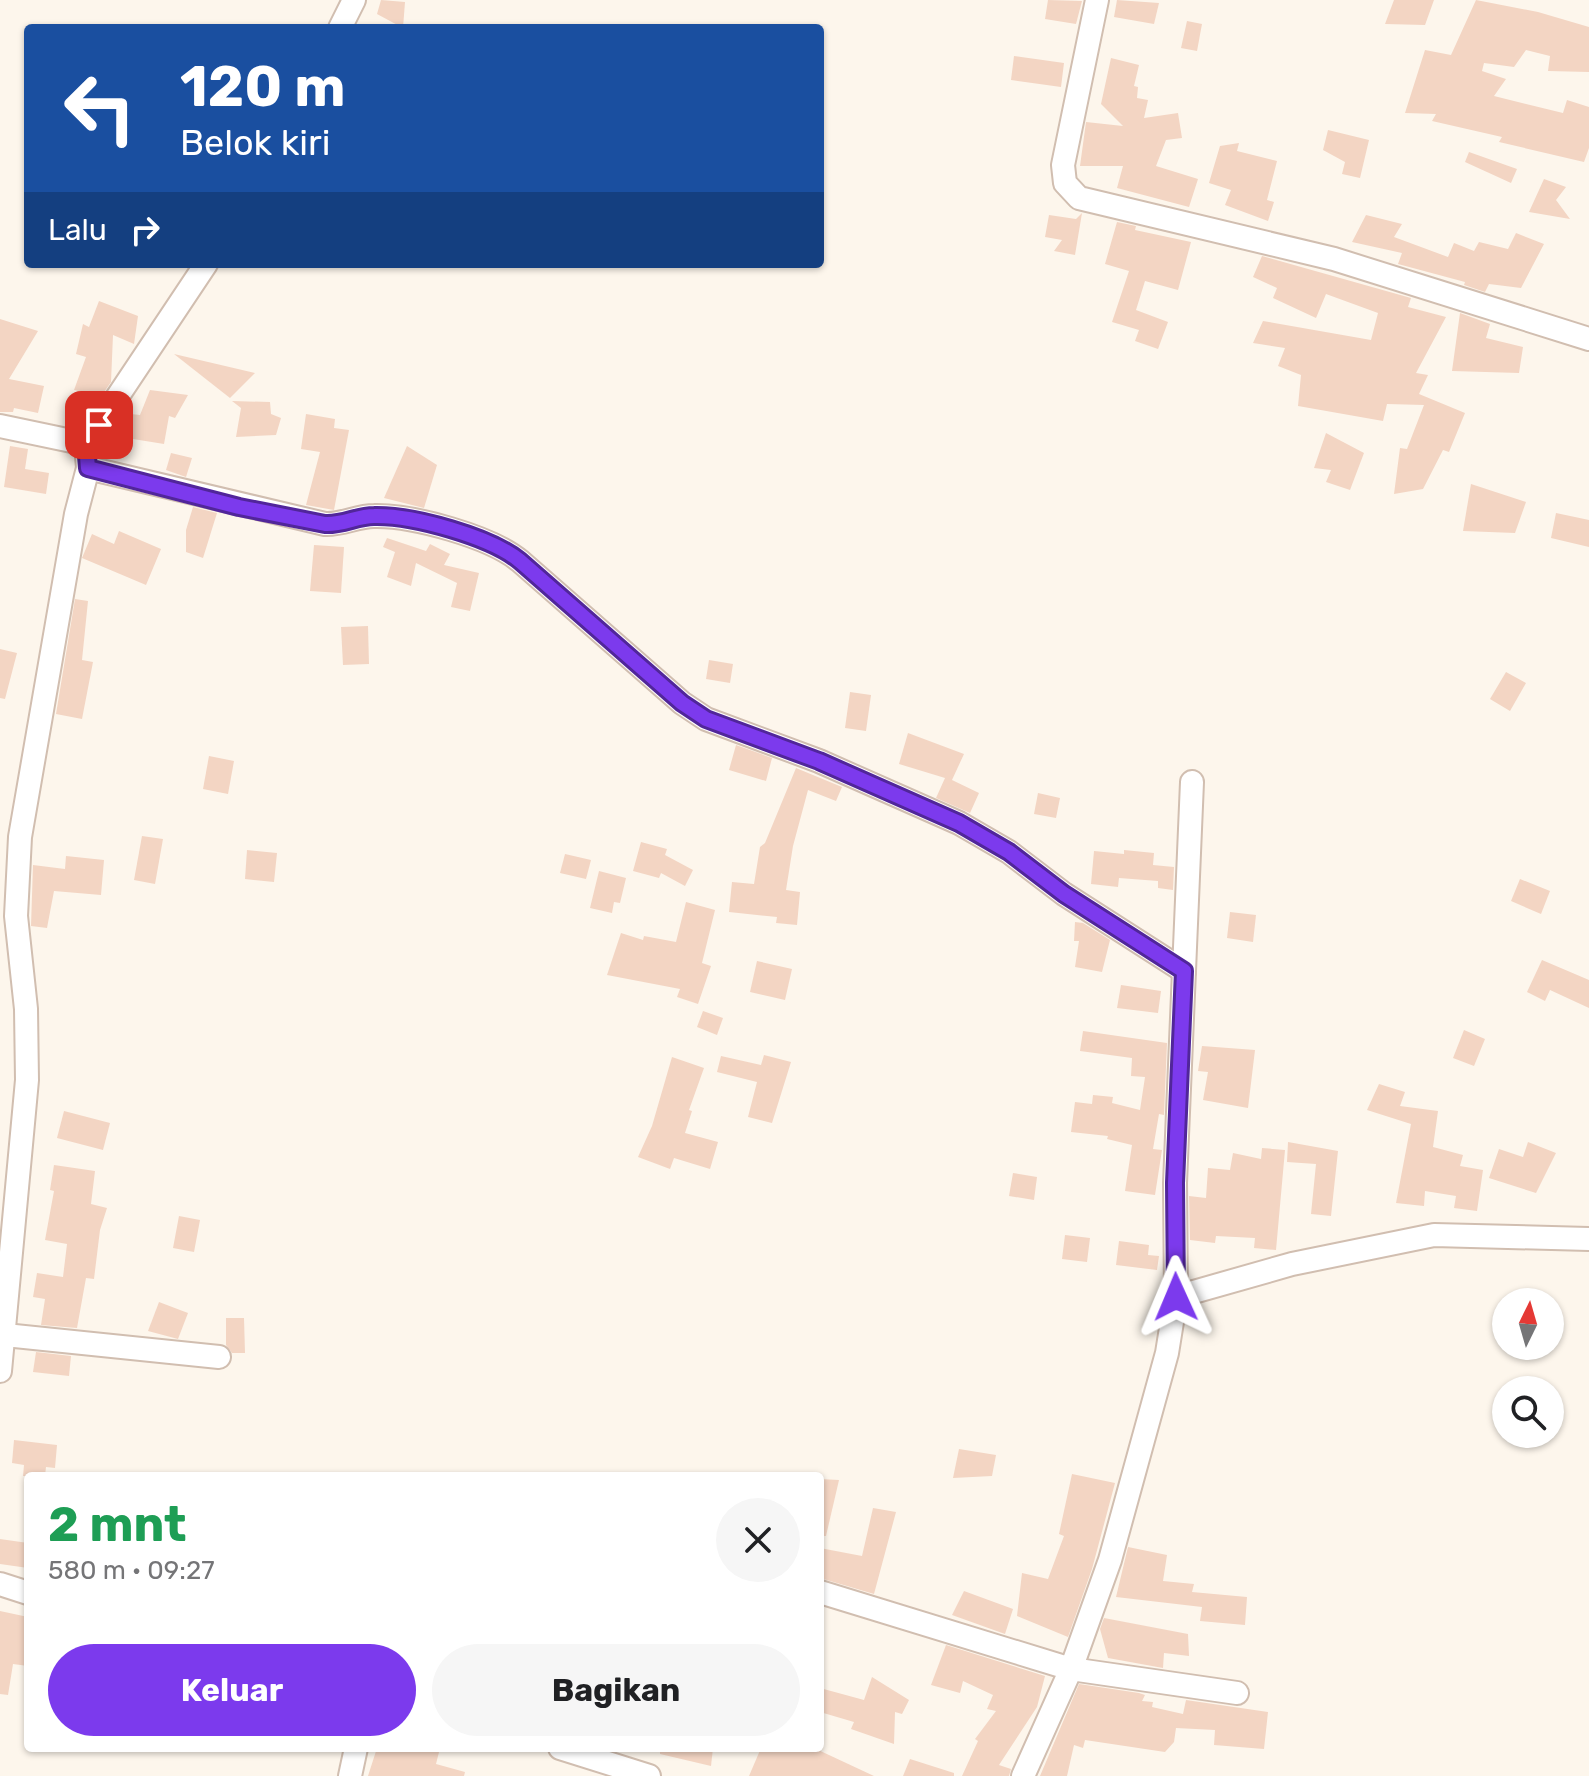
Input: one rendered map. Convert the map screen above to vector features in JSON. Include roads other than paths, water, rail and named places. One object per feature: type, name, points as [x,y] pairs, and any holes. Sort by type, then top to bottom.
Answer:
[{"type":"street","points":[[342,24],[354,0]]},
{"type":"street","points":[[1097,0],[1063,165],[1065,183],[1079,198],[1334,259],[1589,339]]},
{"type":"street","points":[[0,1371],[5,1335],[7,1195],[27,1080],[26,1009],[10,836],[88,468],[86,444],[203,268]]},
{"type":"street","points":[[0,426],[86,444]]},
{"type":"street","points":[[88,468],[239,507],[325,524],[340,525],[371,515],[395,517],[492,542],[520,561],[682,703],[706,719],[819,761],[959,823],[1009,852],[1064,894],[1184,971]]},
{"type":"street","points":[[1023,1776],[1071,1669],[1110,1560],[1167,1353],[1176,1297],[1175,1183],[1192,782]]},
{"type":"street","points":[[1176,1297],[1292,1264],[1434,1235],[1589,1239]]},
{"type":"street","points":[[5,1335],[219,1357]]},
{"type":"street","points":[[0,1584],[24,1592]]},
{"type":"street","points":[[824,1593],[1071,1669],[1237,1693]]},
{"type":"street","points":[[350,1776],[355,1752]]},
{"type":"street","points":[[573,1752],[649,1776]]}]
